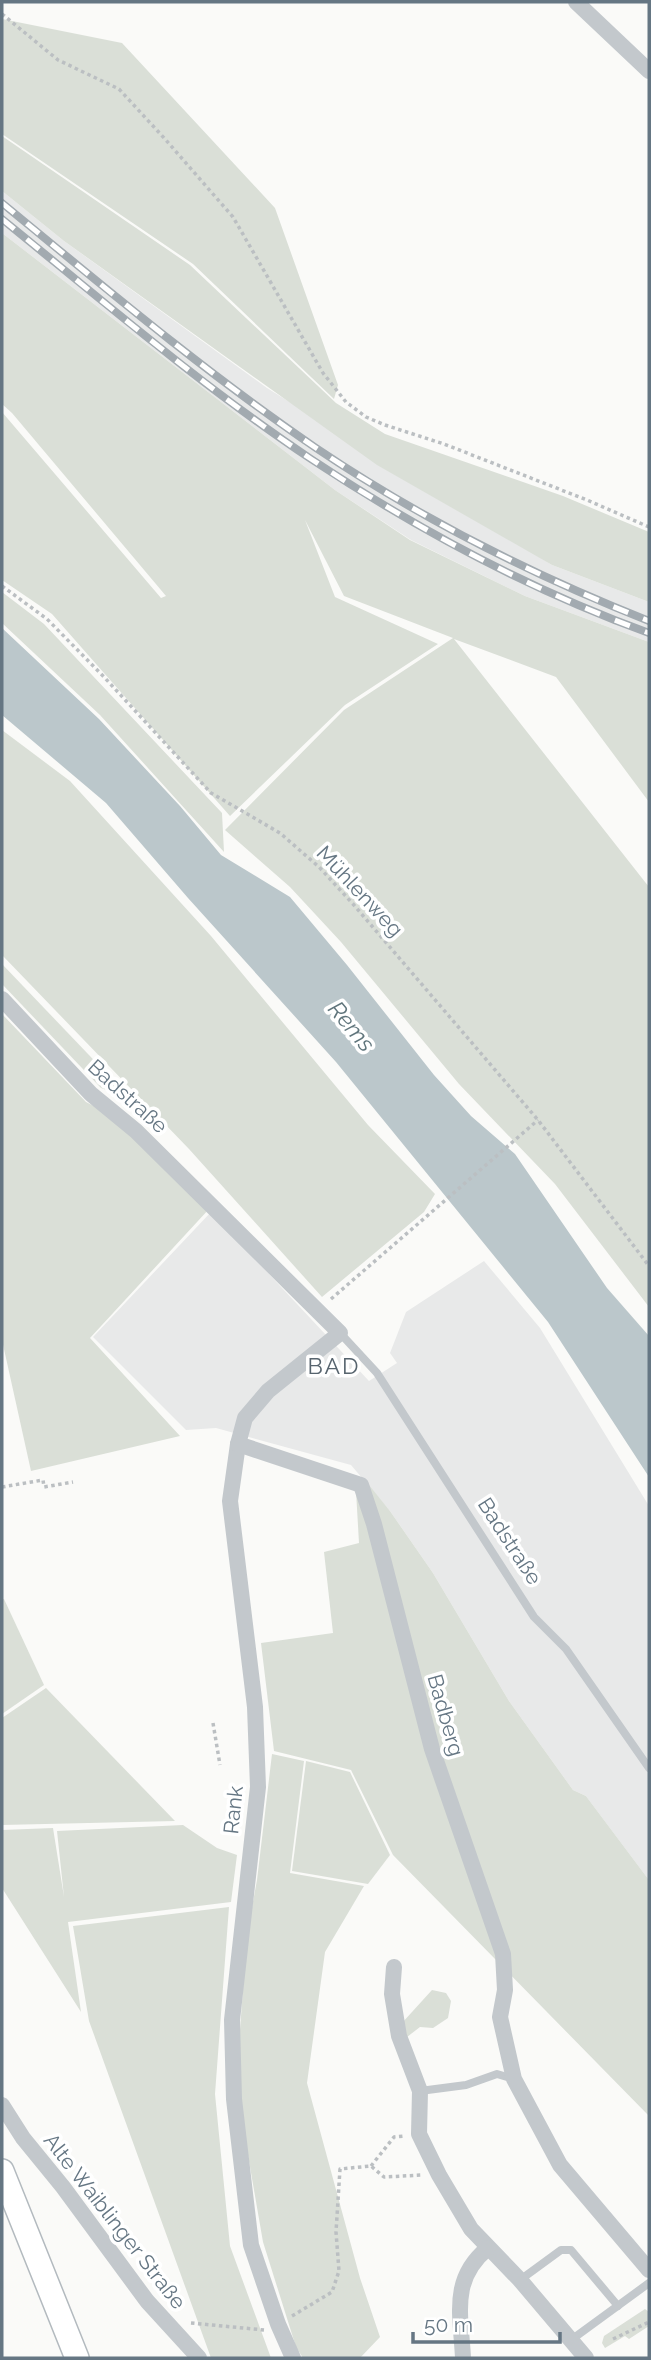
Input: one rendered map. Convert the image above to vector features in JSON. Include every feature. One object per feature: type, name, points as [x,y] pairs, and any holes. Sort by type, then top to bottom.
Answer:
[{"type":"street","points":[[576,2],[649,71]]},
{"type":"street","name":"Badstraße","points":[[2,999],[91,1094],[136,1131],[319,1310]]},
{"type":"street","points":[[319,1310],[340,1333]]},
{"type":"street","name":"Rank","points":[[293,2358],[279,2328],[251,2245],[234,2099],[232,2020],[258,1787],[255,1707],[230,1501],[238,1444],[245,1418],[268,1391],[340,1333]]},
{"type":"street","name":"Badberg","points":[[238,1444],[361,1485],[374,1524],[432,1749],[503,1954],[505,1990],[500,2017],[514,2079]]},
{"type":"street","points":[[394,1967],[393,1994],[399,2036],[420,2091],[419,2134],[471,2229],[520,2280],[586,2358]]},
{"type":"street","points":[[514,2079],[559,2165],[649,2270]]},
{"type":"street","name":"Alte Waiblinger Straße","points":[[2,2105],[23,2138],[147,2301],[199,2358]]},
{"type":"street","points":[[2,2171],[77,2358]]},
{"type":"street","points":[[463,2358],[460,2291],[474,2260],[488,2248]]},
{"type":"lane","name":"Badstraße","points":[[340,1333],[377,1373],[534,1617],[566,1649],[649,1768]]},
{"type":"lane","points":[[420,2091],[466,2085],[497,2074],[514,2079]]},
{"type":"lane","points":[[520,2280],[561,2250],[571,2250],[618,2306]]},
{"type":"lane","points":[[571,2340],[649,2283]]},
{"type":"path","points":[[2,13],[58,60],[119,89],[233,216],[323,373],[345,402],[366,417],[385,425],[444,444],[548,484],[649,527]]},
{"type":"path","name":"Mühlenweg","points":[[2,586],[47,619],[211,793],[280,833],[318,867],[353,904],[538,1120],[649,1266]]},
{"type":"path","points":[[319,1310],[538,1120]]},
{"type":"path","points":[[2,1487],[43,1480],[44,1487],[73,1482]]},
{"type":"path","points":[[214,1723],[220,1765]]},
{"type":"path","points":[[371,2166],[394,2137],[419,2134]]},
{"type":"path","points":[[165,2320],[279,2328],[332,2292],[339,2271],[336,2232],[340,2169],[371,2166],[384,2177],[439,2174]]},
{"type":"path","points":[[613,2339],[649,2322]]},
{"type":"shaded area","points":[[2,19],[122,43],[275,208],[338,385],[334,399],[193,264],[2,134]]},
{"type":"shaded area","points":[[2,136],[190,265],[336,403],[385,434],[563,496],[649,532],[649,602],[552,565],[377,465],[64,241],[2,191]]},
{"type":"shaded area","points":[[2,191],[64,241],[267,388],[552,565],[649,602],[649,642],[525,596],[411,540],[335,490],[2,233]]},
{"type":"shaded area","points":[[2,233],[335,490],[410,540],[525,596],[649,642],[649,802],[556,677],[454,639],[649,887],[649,1307],[555,1184],[459,1084],[341,942],[290,887],[225,830],[344,710],[453,638],[344,596],[305,520],[335,597],[438,644],[345,705],[230,816],[52,614],[2,580],[2,412],[161,598],[166,596],[2,404]]},
{"type":"shaded area","points":[[2,592],[44,624],[222,813],[224,852],[100,715],[2,623]]},
{"type":"shaded area","points":[[2,730],[70,781],[211,936],[368,1125],[435,1194],[424,1212],[322,1297],[189,1149],[2,955]]},
{"type":"shaded area","points":[[2,964],[131,1099],[101,1088],[2,984]]},
{"type":"shaded area","points":[[2,1014],[86,1102],[137,1128],[209,1209],[90,1338],[180,1436],[31,1471],[2,1340]]},
{"type":"shaded area","points":[[211,1212],[369,1381],[397,1363],[390,1353],[406,1312],[484,1261],[540,1328],[649,1506],[649,1880],[586,1796],[573,1790],[509,1701],[433,1573],[390,1511],[351,1465],[216,1428],[186,1430],[93,1337]]},
{"type":"shaded area","points":[[369,1485],[433,1573],[509,1701],[573,1790],[586,1796],[649,1880],[649,2116],[393,1855],[351,1770],[274,1751],[261,1643],[333,1633],[324,1552],[359,1543],[356,1491]]},
{"type":"shaded area","points":[[2,1599],[44,1685],[2,1714]]},
{"type":"shaded area","points":[[46,1688],[175,1821],[2,1825],[2,1718]]},
{"type":"shaded area","points":[[272,1754],[304,1761],[290,1873],[364,1886],[325,1952],[307,2083],[360,2278],[380,2337],[360,2358],[303,2358],[296,2347],[263,2242],[241,2115],[238,2057],[247,1934],[257,1880]]},
{"type":"shaded area","points":[[306,1761],[350,1772],[390,1855],[368,1884],[292,1871]]},
{"type":"shaded area","points":[[183,1825],[217,1848],[237,1855],[231,1902],[68,1922],[81,2012],[2,1888],[2,1830],[53,1828],[64,1897],[57,1831]]},
{"type":"shaded area","points":[[229,1907],[215,2094],[230,2246],[271,2358],[211,2358],[89,2021],[73,1926]]},
{"type":"shaded area","points":[[432,1990],[446,1993],[451,2001],[448,2018],[433,2028],[420,2027],[407,2037],[402,2023]]},
{"type":"shaded area","points":[[645,2309],[649,2312],[649,2326],[629,2339],[625,2336],[605,2348],[602,2343],[604,2336]]},
{"type":"water","name":"Rems","points":[[2,628],[99,719],[180,806],[221,855],[290,897],[434,1075],[471,1116],[515,1154],[607,1288],[649,1336],[649,1477],[548,1322],[336,1062],[106,803],[2,715]]},
{"type":"railway","points":[[2,203],[195,360],[355,474],[478,544],[649,621]]},
{"type":"railway","points":[[2,219],[192,373],[351,485],[518,578],[649,633]]},
{"type":"district","name":"BAD","points":[[334,1365]]}]
